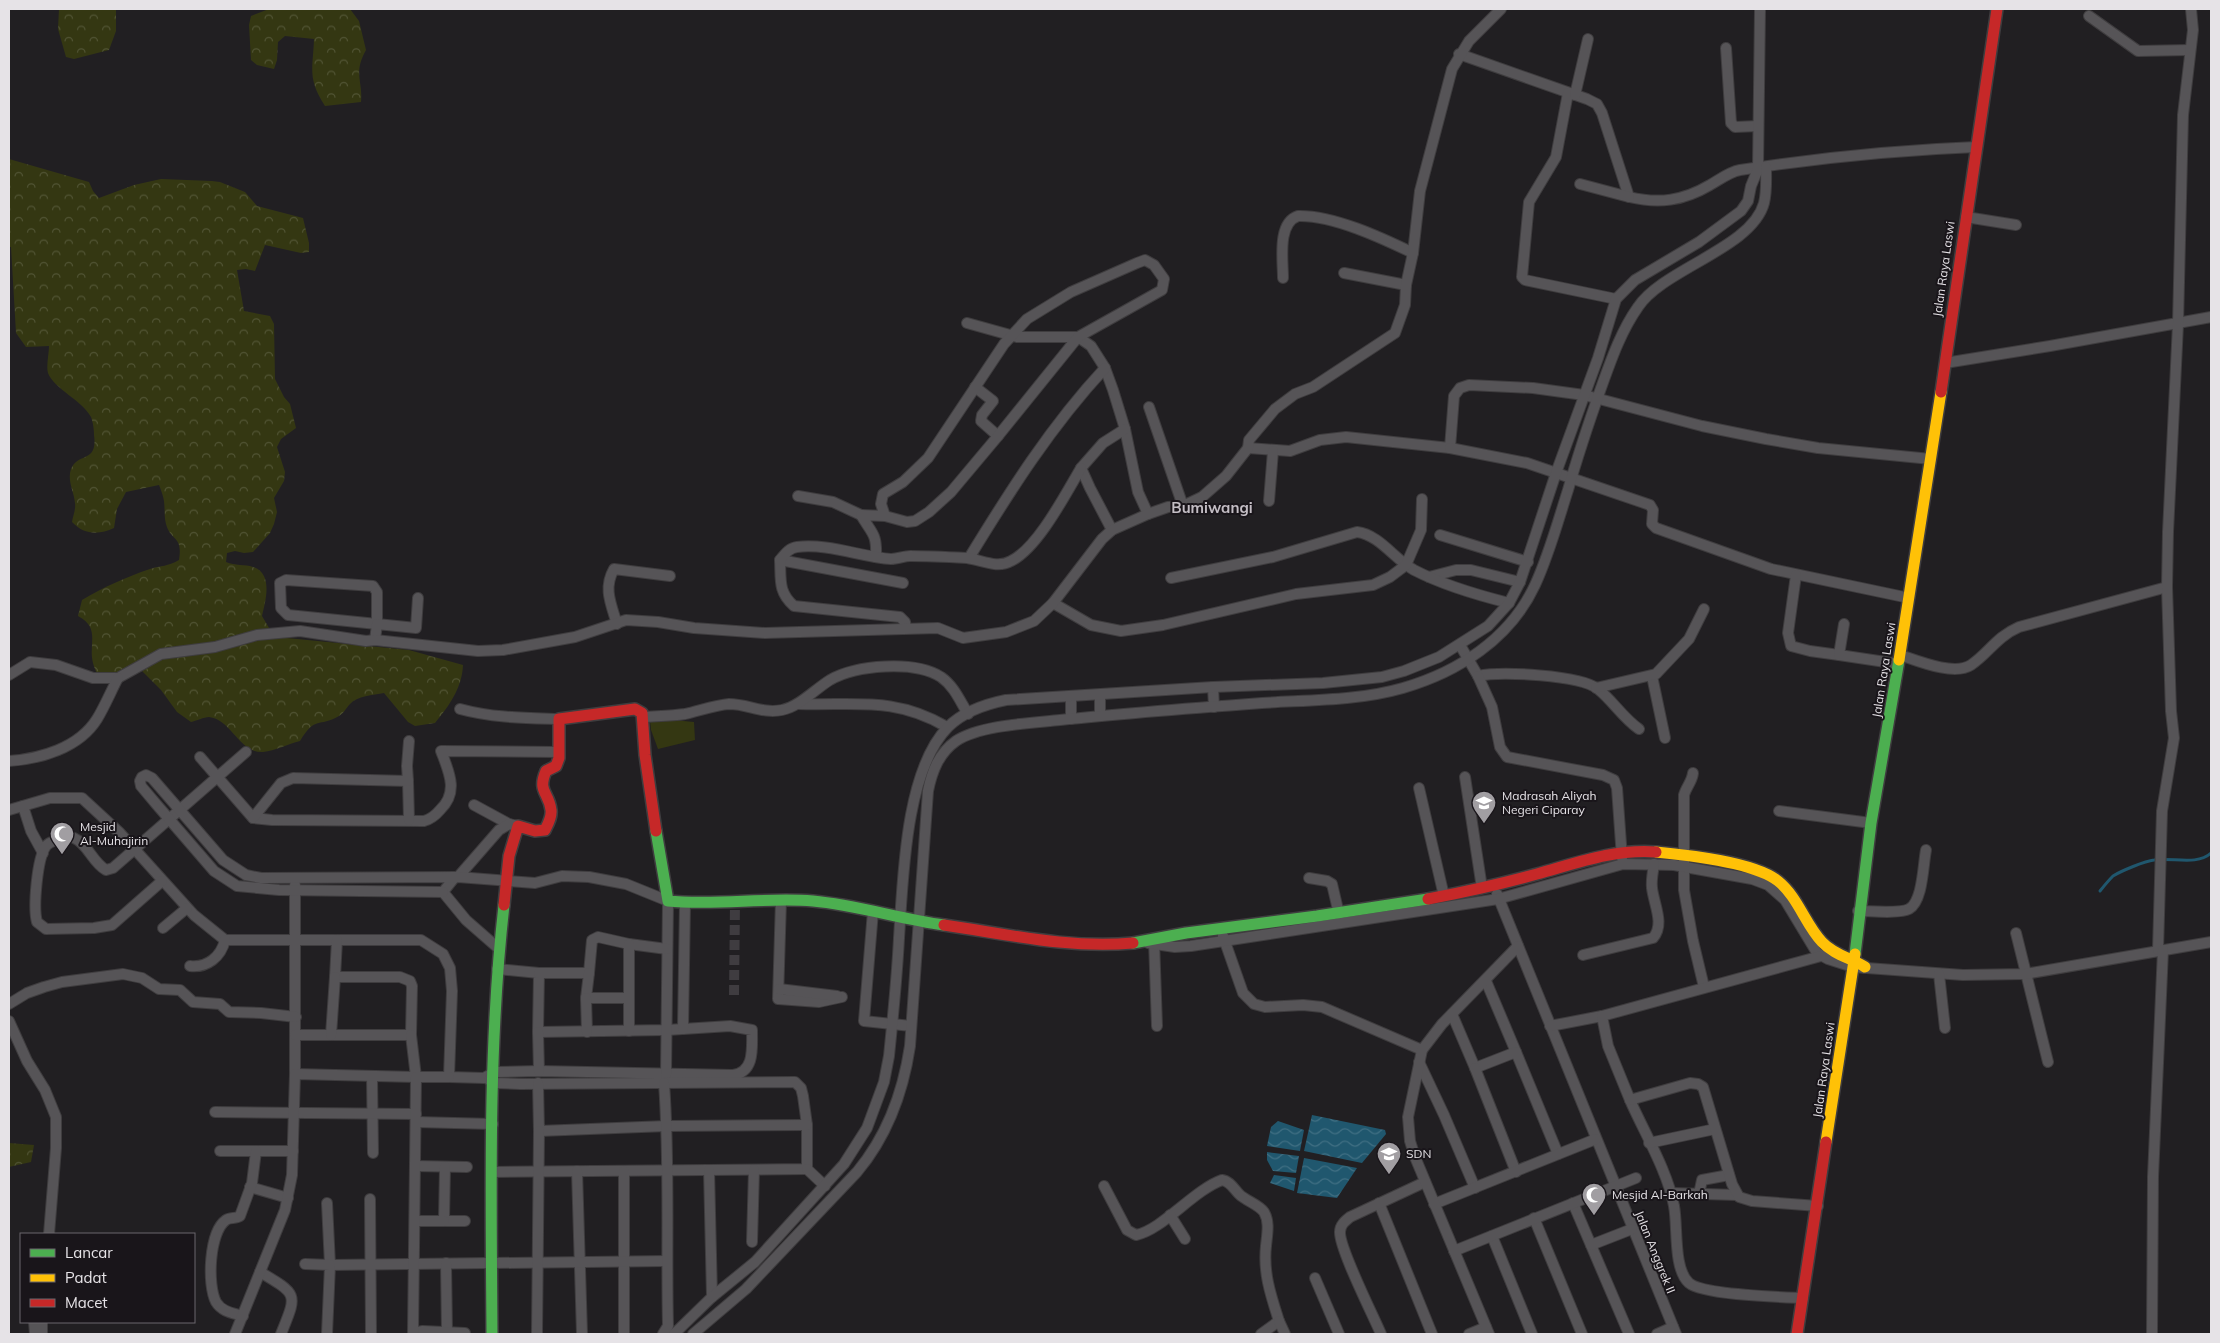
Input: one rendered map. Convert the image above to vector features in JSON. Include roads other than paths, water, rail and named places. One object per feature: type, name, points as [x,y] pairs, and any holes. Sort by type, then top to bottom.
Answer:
[{"type":"street","points":[[9,675],[30,662],[56,665],[92,678],[118,678],[161,654],[215,647],[257,635],[300,632],[366,641],[375,640],[478,651],[503,650],[575,637],[626,620],[658,622],[694,628],[765,633],[938,628],[963,638],[1016,630],[1034,621],[1053,603],[1102,539],[1112,530],[1148,514],[1183,506],[1202,497],[1226,476],[1248,448],[1249,440],[1275,409],[1295,394],[1313,387],[1394,333],[1405,305],[1406,285],[1413,253],[1420,191],[1445,92],[1459,54],[1469,40],[1501,9]]},
{"type":"street","points":[[674,1334],[712,1298],[755,1262],[844,1164],[867,1128],[902,1025],[910,920],[904,874],[916,792],[931,752],[948,727],[985,706],[1006,700],[1100,697],[1361,681],[1404,671],[1440,657],[1464,653],[1505,628],[1535,586],[1557,524],[1563,476],[1590,396],[1644,299],[1659,286],[1730,242],[1758,215],[1765,196],[1758,126],[1760,9]]},
{"type":"street","name":"Jalan Raya Laswi","points":[[1797,1334],[1818,1206],[1871,822],[1931,459],[1997,9]]},
{"type":"street","points":[[2152,1334],[2153,1177],[2161,950],[2162,811],[2174,738],[2171,711],[2167,586],[2178,324],[2183,115],[2189,50],[2193,30],[2191,9]]},
{"type":"street","points":[[2089,16],[2138,52],[2189,50]]},
{"type":"street","points":[[1588,39],[1571,94],[1556,158],[1529,202],[1522,277],[1525,280],[1616,299]]},
{"type":"street","points":[[1726,48],[1731,123],[1735,127],[1758,126]]},
{"type":"street","points":[[1459,54],[1592,101],[1601,109],[1630,196]]},
{"type":"street","points":[[1580,184],[1655,201],[1678,200],[1734,172],[1914,150],[1976,147]]},
{"type":"street","points":[[693,1334],[746,1289],[873,1153],[894,1112],[906,1070],[902,1025],[910,920],[921,876],[928,791],[933,770],[941,755],[955,741],[973,734],[1007,726],[1099,714],[1307,700],[1364,694],[1401,688],[1447,672],[1509,603],[1520,582],[1563,476],[1590,396],[1616,299],[1634,280],[1700,242],[1741,211],[1748,201],[1751,186],[1762,168]]},
{"type":"street","points":[[1283,278],[1284,232],[1290,222],[1298,216],[1312,217],[1372,234],[1413,253]]},
{"type":"street","points":[[1966,217],[2016,225]]},
{"type":"street","points":[[798,496],[833,502],[861,515],[885,516],[907,522],[915,521],[929,512],[950,492],[998,436],[1078,336],[1162,290],[1164,279],[1154,265],[1147,261],[1140,262],[1071,292],[1027,319],[1010,336],[928,458],[903,482],[882,494],[881,504],[885,516]]},
{"type":"street","points":[[1344,273],[1406,285]]},
{"type":"street","points":[[1945,363],[2211,317]]},
{"type":"street","points":[[967,323],[1010,336],[1078,336],[1093,349],[1105,368],[1113,390],[1138,492],[1148,514]]},
{"type":"street","points":[[969,558],[1043,442],[1079,396],[1105,368]]},
{"type":"street","points":[[1450,448],[1454,396],[1456,391],[1463,386],[1525,388],[1590,396],[1702,426],[1766,439],[1818,448],[1931,459]]},
{"type":"street","points":[[975,387],[993,401],[982,415],[981,421],[998,436]]},
{"type":"street","points":[[1149,407],[1183,506]]},
{"type":"street","points":[[906,628],[905,622],[900,616],[794,606],[785,598],[781,587],[780,560],[789,550],[798,547],[841,550],[893,559],[907,556],[969,558],[1001,564],[1012,561],[1021,555],[1039,533],[1082,468],[1102,443],[1124,429]]},
{"type":"street","points":[[1248,448],[1290,451],[1320,440],[1346,437],[1450,448],[1499,456],[1651,506],[1654,512],[1652,524],[1656,528],[1748,561],[1796,575],[1908,598]]},
{"type":"street","points":[[1269,501],[1273,451]]},
{"type":"street","points":[[1082,468],[1090,488],[1112,530]]},
{"type":"street","points":[[1053,603],[1091,625],[1121,631],[1142,629],[1296,594],[1373,585],[1390,577],[1406,565],[1421,530],[1422,499]]},
{"type":"street","points":[[861,515],[877,542],[876,557]]},
{"type":"street","points":[[1171,578],[1215,571],[1273,557],[1357,532],[1370,535],[1406,565],[1429,577],[1469,592],[1509,603]]},
{"type":"street","points":[[1440,535],[1528,562]]},
{"type":"street","points":[[780,560],[903,583]]},
{"type":"street","points":[[617,624],[607,589],[608,578],[614,569],[670,576]]},
{"type":"street","points":[[1429,577],[1456,570],[1471,570],[1520,582]]},
{"type":"street","points":[[1796,575],[1788,633],[1791,646],[1810,651],[1899,660],[1945,668],[1964,668],[1973,663],[1999,638],[2015,629],[2167,586]]},
{"type":"street","points":[[375,640],[377,624],[377,592],[373,586],[286,580],[280,584],[281,608],[288,615],[377,624],[416,628],[418,598]]},
{"type":"street","points":[[1596,688],[1656,674],[1689,639],[1704,609]]},
{"type":"street","points":[[1839,655],[1844,624]]},
{"type":"street","points":[[1464,653],[1478,676],[1492,707],[1500,748],[1507,757],[1603,775],[1614,780],[1617,788],[1621,851],[1624,864]]},
{"type":"street","points":[[798,704],[831,680],[845,673],[876,667],[896,667],[924,671],[942,678],[954,690],[968,714]]},
{"type":"street","points":[[1478,676],[1503,673],[1580,682],[1596,688],[1625,719],[1639,729]]},
{"type":"street","points":[[1652,676],[1664,738]]},
{"type":"street","points":[[9,761],[30,760],[76,739],[96,721],[118,678]]},
{"type":"street","points":[[1361,681],[1364,694]]},
{"type":"street","points":[[1306,685],[1307,700]]},
{"type":"street","points":[[1213,689],[1214,705]]},
{"type":"street","points":[[1071,697],[1071,719]]},
{"type":"street","points":[[1099,714],[1100,697]]},
{"type":"street","points":[[643,717],[683,714],[730,704],[773,712],[798,704],[865,703],[891,706],[922,714],[948,727]]},
{"type":"street","points":[[460,709],[477,714],[511,718],[559,719],[635,709],[640,711],[643,717],[645,755],[660,861],[668,901],[665,1079],[668,1170],[666,1261],[668,1326],[663,1334]]},
{"type":"street","points":[[474,804],[514,825],[535,831],[545,830],[550,820],[551,810],[542,794],[542,785],[546,771],[556,766],[558,762],[559,719]]},
{"type":"street","points":[[409,741],[407,766],[409,820]]},
{"type":"street","points":[[200,757],[253,818],[272,820],[409,820],[430,819],[449,800],[451,778],[441,751],[559,752]]},
{"type":"street","points":[[162,880],[112,925],[94,928],[46,929],[39,926],[36,918],[37,889],[43,853],[50,842],[68,836],[73,837],[83,844],[97,865],[106,870],[113,868],[246,752]]},
{"type":"street","points":[[1693,773],[1692,780],[1684,795],[1686,907],[1704,987]]},
{"type":"street","points":[[514,825],[499,830],[457,877],[443,892],[260,890],[237,886],[227,881],[203,858],[141,786],[140,781],[146,775],[152,778],[180,808],[223,860],[246,874],[261,878],[457,877],[535,883],[562,876],[589,877],[626,884],[668,901],[685,904],[810,900],[873,911],[910,920],[1044,943],[1074,946],[1151,942],[1181,934],[1294,926],[1498,898],[1624,864],[1684,862],[1742,867],[1775,878],[1792,896],[1824,944],[1853,963]]},
{"type":"street","points":[[1465,777],[1482,888]]},
{"type":"street","points":[[253,818],[281,783],[293,778],[408,781]]},
{"type":"street","points":[[1419,788],[1444,896]]},
{"type":"street","points":[[9,810],[50,798],[82,798],[136,849],[186,908],[225,940],[421,940],[443,954],[450,968],[452,992],[449,1077]]},
{"type":"street","points":[[23,806],[31,831],[43,853]]},
{"type":"street","points":[[1779,810],[1871,822]]},
{"type":"street","points":[[492,1334],[491,1172],[493,1124],[491,1078],[498,948],[514,825]]},
{"type":"street","points":[[1858,911],[1902,911],[1912,906],[1918,897],[1926,850]]},
{"type":"street","points":[[1151,942],[1180,947],[1226,942],[1339,914],[1495,886],[1621,851],[1651,852],[1752,880],[1775,890],[1785,900],[1811,944],[1821,956]]},
{"type":"street","points":[[1583,954],[1653,938],[1657,933],[1659,926],[1652,887],[1654,864]]},
{"type":"street","points":[[235,1334],[285,1210],[292,1175],[296,1017],[295,878]]},
{"type":"street","points":[[1309,878],[1327,881],[1332,884],[1339,914]]},
{"type":"street","name":"Jalan Anggrek II","points":[[1495,886],[1498,898],[1674,1331]]},
{"type":"street","points":[[443,892],[466,920],[498,948]]},
{"type":"street","points":[[779,989],[842,997],[819,1002],[778,999],[781,900]]},
{"type":"street","points":[[683,1029],[685,904]]},
{"type":"street","points":[[163,928],[186,908]]},
{"type":"street","points":[[873,911],[864,1021],[902,1025]]},
{"type":"street","points":[[668,937],[684,926]]},
{"type":"street","points":[[1221,930],[1243,994],[1254,1004],[1264,1007],[1303,1005],[1322,1007],[1422,1050]]},
{"type":"street","points":[[2016,933],[2048,1062]]},
{"type":"street","points":[[587,1032],[586,998],[591,947],[594,938],[667,949]]},
{"type":"street","points":[[190,966],[199,967],[211,961],[223,948],[225,940]]},
{"type":"street","points":[[331,1035],[337,940]]},
{"type":"street","points":[[1151,942],[1157,1026]]},
{"type":"street","points":[[1550,1026],[1602,1016],[1821,956],[1865,967],[1939,974],[1988,976],[2025,974],[2211,942]]},
{"type":"street","points":[[629,944],[629,1030]]},
{"type":"street","points":[[1469,1334],[1487,1331],[1410,1141],[1408,1129],[1410,1106],[1422,1050],[1452,1014],[1518,946]]},
{"type":"street","points":[[497,969],[539,973],[589,973]]},
{"type":"street","points":[[538,1071],[539,973]]},
{"type":"street","points":[[9,1004],[27,992],[44,986],[124,974],[142,978],[159,989],[180,990],[193,1002],[220,1004],[229,1012],[296,1017]]},
{"type":"street","points":[[1939,974],[1945,1028]]},
{"type":"street","points":[[335,977],[400,977],[410,982],[412,986],[411,1036],[416,1077],[413,1334],[423,1331],[465,1333]]},
{"type":"street","points":[[1486,981],[1558,1154]]},
{"type":"street","points":[[586,998],[628,998]]},
{"type":"street","points":[[1452,1014],[1516,1172]]},
{"type":"street","points":[[1602,1016],[1608,1046],[1672,1193],[1679,1262],[1688,1283],[1707,1290],[1803,1298]]},
{"type":"street","points":[[9,1021],[27,1061],[45,1090],[56,1117],[56,1148],[49,1233]]},
{"type":"street","points":[[295,1074],[491,1078],[538,1082],[733,1076],[745,1071],[749,1065],[752,1030],[730,1026],[667,1030],[538,1032]]},
{"type":"street","points":[[295,1035],[411,1036]]},
{"type":"street","points":[[1475,1068],[1516,1052]]},
{"type":"street","points":[[1419,1062],[1475,1188]]},
{"type":"street","points":[[491,1078],[538,1071],[665,1079],[795,1082],[802,1088],[807,1126],[807,1169]]},
{"type":"street","points":[[372,1076],[373,1153]]},
{"type":"street","points":[[537,1334],[538,1082]]},
{"type":"street","points":[[1630,1100],[1687,1084],[1698,1084],[1703,1087],[1729,1175],[1737,1195]]},
{"type":"street","points":[[216,1112],[372,1113],[493,1124]]},
{"type":"street","points":[[539,1131],[667,1126],[807,1126]]},
{"type":"street","points":[[1649,1143],[1715,1129]]},
{"type":"street","points":[[1434,1204],[1596,1139]]},
{"type":"street","points":[[220,1151],[293,1151]]},
{"type":"street","points":[[243,1316],[226,1311],[216,1301],[211,1273],[212,1249],[220,1227],[227,1219],[240,1216],[250,1187],[256,1151]]},
{"type":"street","points":[[415,1166],[467,1167]]},
{"type":"street","points":[[444,1221],[445,1167]]},
{"type":"street","points":[[491,1172],[807,1169],[825,1186]]},
{"type":"street","points":[[709,1170],[712,1298]]},
{"type":"street","points":[[752,1242],[754,1170]]},
{"type":"street","points":[[577,1171],[582,1334]]},
{"type":"street","points":[[624,1171],[624,1334]]},
{"type":"street","points":[[1699,1194],[1702,1180],[1729,1175]]},
{"type":"street","points":[[1454,1251],[1636,1178]]},
{"type":"street","points":[[1104,1186],[1122,1221],[1132,1234],[1143,1233],[1210,1186],[1224,1180],[1244,1198],[1260,1208],[1265,1213],[1268,1224],[1265,1259],[1267,1282],[1279,1322],[1285,1334]]},
{"type":"street","points":[[1381,1334],[1340,1234],[1342,1225],[1347,1220],[1379,1203],[1426,1182]]},
{"type":"street","points":[[250,1187],[288,1198]]},
{"type":"street","points":[[1672,1193],[1737,1195],[1752,1201],[1818,1206]]},
{"type":"street","points":[[370,1199],[371,1334]]},
{"type":"street","points":[[1573,1202],[1629,1334]]},
{"type":"street","points":[[327,1203],[330,1265],[327,1334]]},
{"type":"street","points":[[1379,1203],[1432,1334]]},
{"type":"street","points":[[1170,1215],[1185,1239]]},
{"type":"street","points":[[1534,1218],[1582,1334]]},
{"type":"street","points":[[415,1221],[464,1221]]},
{"type":"street","points":[[1591,1246],[1632,1229]]},
{"type":"street","points":[[1492,1236],[1532,1334]]},
{"type":"street","points":[[305,1264],[666,1261]]},
{"type":"street","points":[[446,1263],[447,1332]]},
{"type":"street","points":[[260,1272],[285,1287],[290,1294],[293,1304],[281,1334]]},
{"type":"street","points":[[1315,1278],[1339,1334]]},
{"type":"street","points":[[1261,1334],[1279,1322]]},
{"type":"street","points":[[1657,1334],[1674,1331]]},
{"type":"water","points":[[1312,1115],[1385,1130],[1386,1134],[1362,1163],[1304,1151]]},
{"type":"water","points":[[1278,1121],[1304,1130],[1300,1151],[1267,1146],[1271,1127]]},
{"type":"water","points":[[1267,1152],[1299,1156],[1296,1173],[1273,1171],[1267,1160]]},
{"type":"water","points":[[1304,1158],[1357,1168],[1337,1198],[1297,1193]]},
{"type":"water","points":[[1274,1175],[1296,1178],[1294,1191],[1270,1183]]},
{"type":"waterway","points":[[2100,891],[2113,876],[2139,864],[2161,859],[2199,859],[2211,853]]},
{"type":"tunnel","points":[[734,995],[735,903]]},
{"type":"place","name":"Madrasah Aliyah Negeri Ciparay","points":[[1484,824]]},
{"type":"place","name":"Mesjid Al-Muhajirin","points":[[62,855]]},
{"type":"place","name":"SDN","points":[[1389,1175]]},
{"type":"place","name":"Mesjid Al-Barkah","points":[[1594,1216]]},
{"type":"district","name":"Bumiwangi","points":[[1212,508]]}]
